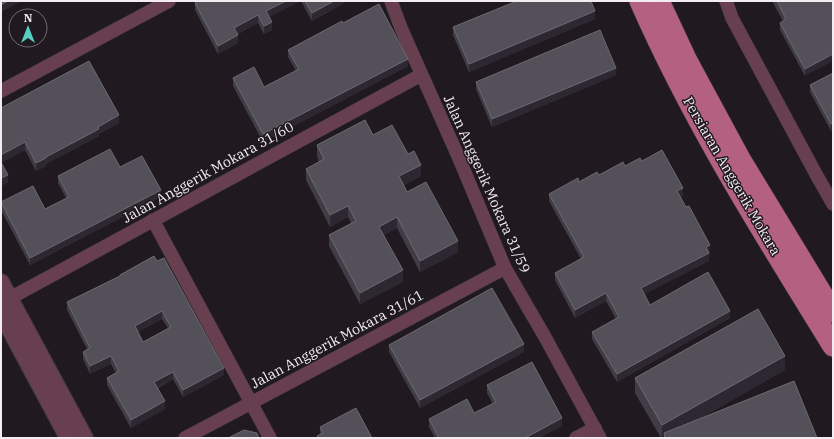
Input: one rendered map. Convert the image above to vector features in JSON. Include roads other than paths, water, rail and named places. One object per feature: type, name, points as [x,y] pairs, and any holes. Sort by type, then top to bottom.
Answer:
[{"type":"main road","name":"Persiaran Anggerik Mokara","points":[[640,1],[677,79],[725,169],[833,346]]},
{"type":"main road","name":"Persiaran Anggerik Mokara","points":[[658,1],[686,59],[740,159],[833,312]]},
{"type":"street","points":[[1,91],[169,1]]},
{"type":"street","name":"Jalan Anggerik Mokara 31/59","points":[[391,1],[401,28],[460,162],[504,268],[545,337],[598,433]]},
{"type":"street","points":[[726,1],[732,18],[816,176],[833,204]]},
{"type":"street","name":"Jalan Anggerik Mokara 31/60","points":[[5,301],[421,75]]},
{"type":"street","points":[[153,220],[270,438]]},
{"type":"street","name":"Jalan Anggerik Mokara 31/61","points":[[185,438],[504,268]]},
{"type":"street","points":[[1,282],[5,301],[85,438]]},
{"type":"street","points":[[1,313],[68,438]]},
{"type":"street","points":[[576,438],[598,433]]}]
